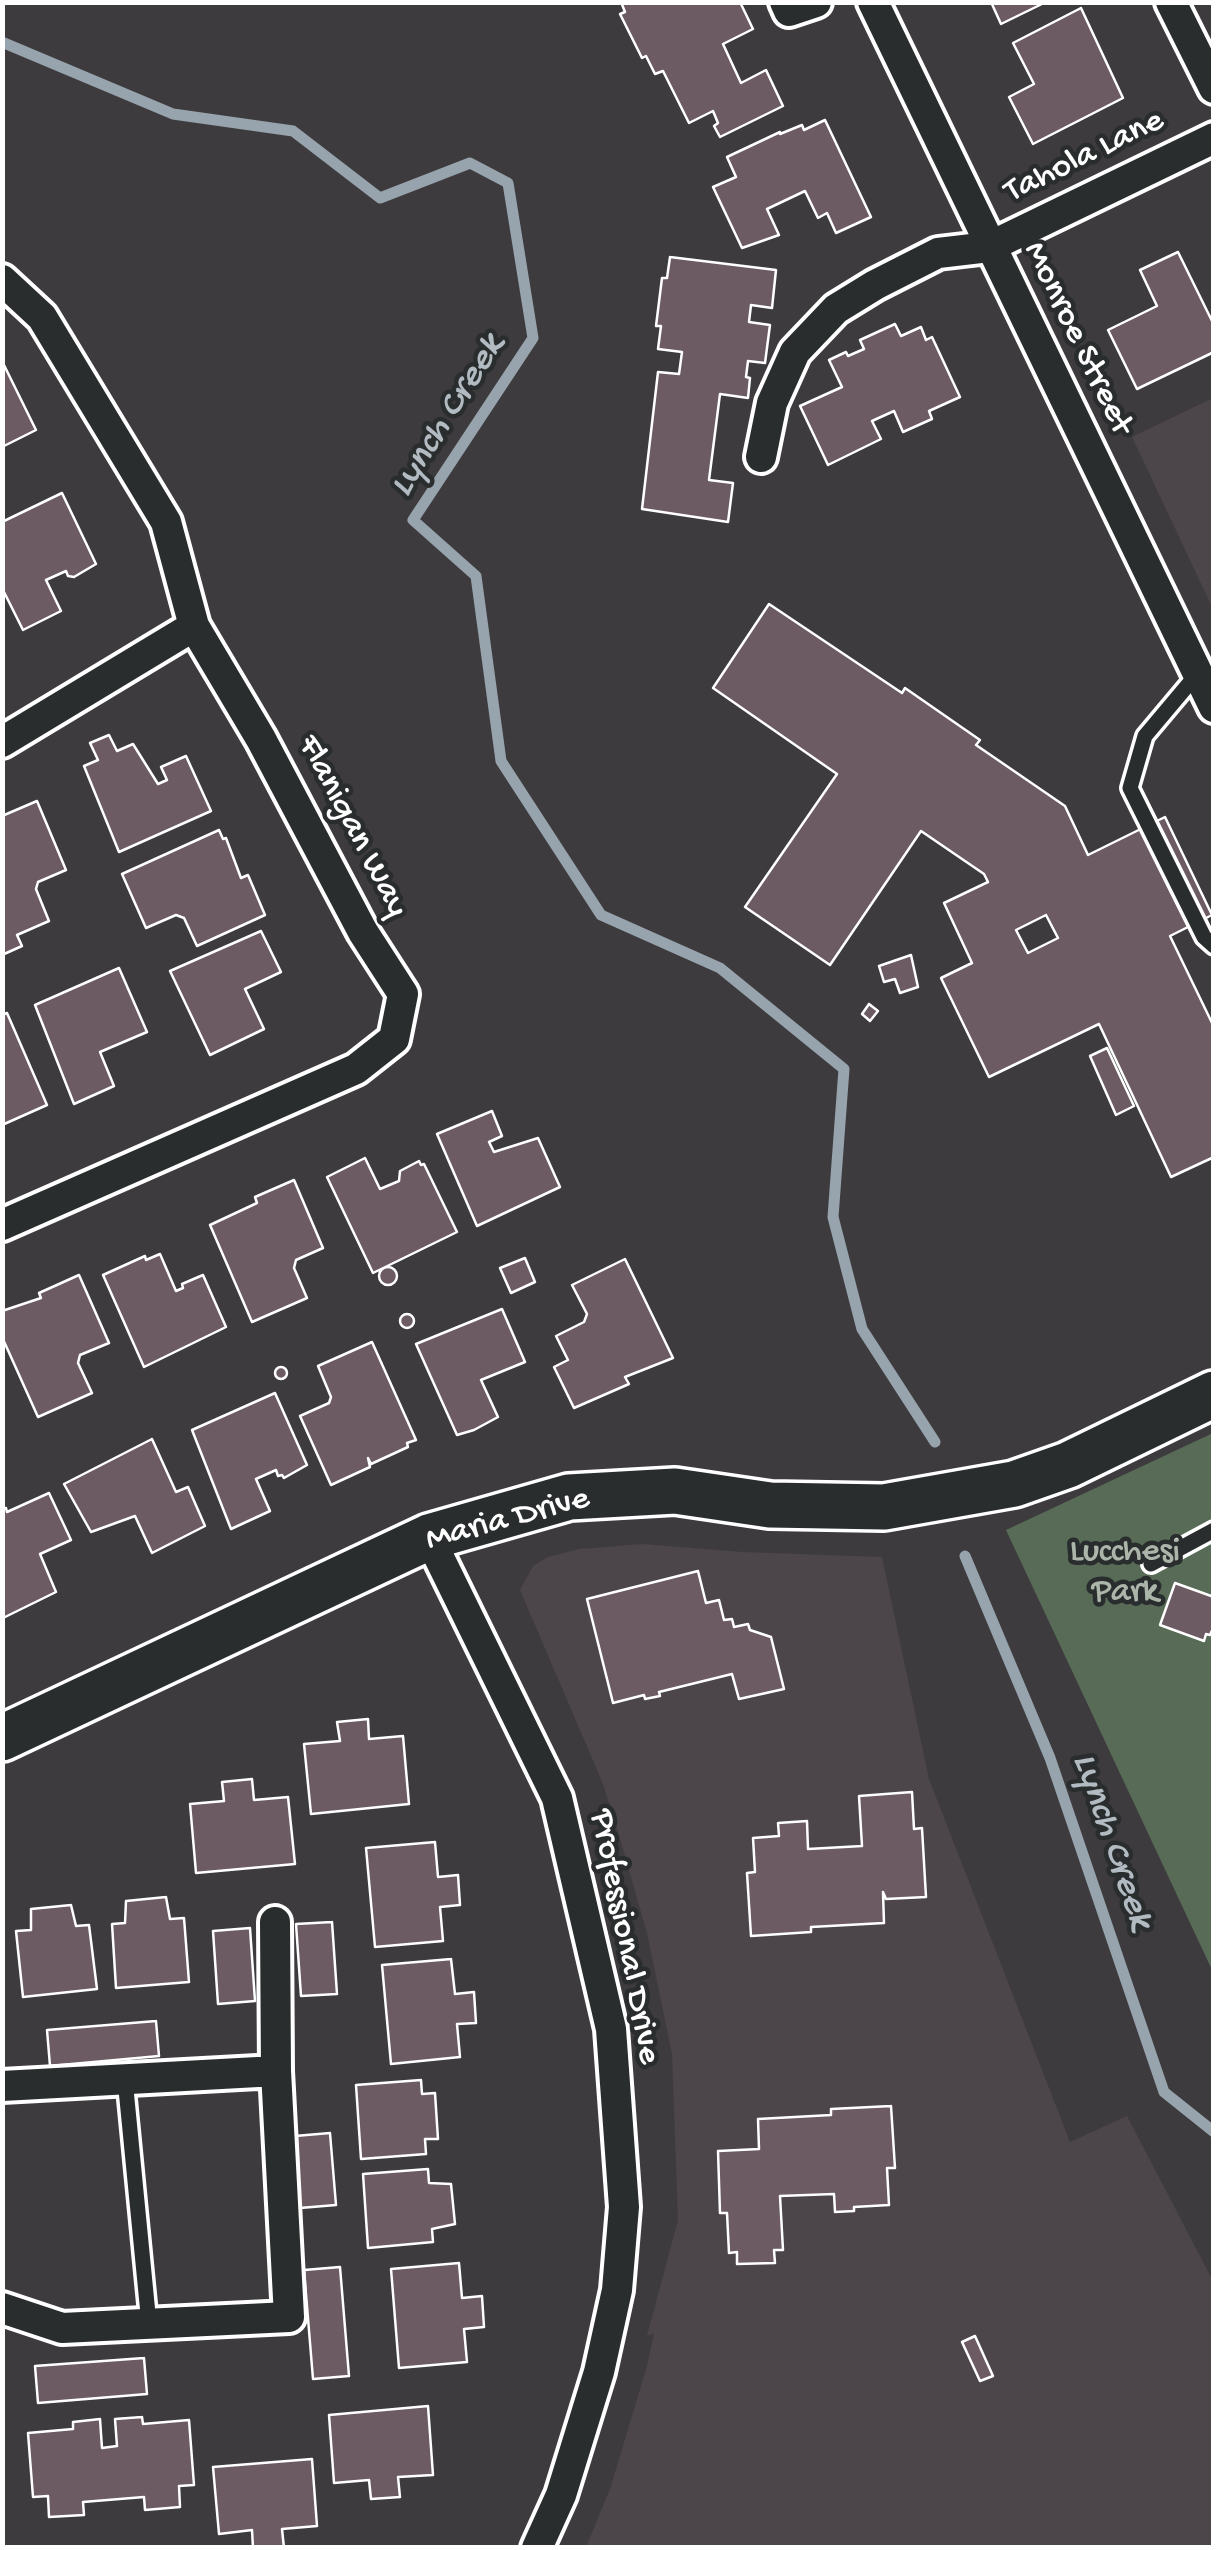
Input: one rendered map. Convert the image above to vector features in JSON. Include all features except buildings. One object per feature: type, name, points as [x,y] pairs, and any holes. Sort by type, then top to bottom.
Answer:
[{"type":"street","points":[[784,2],[789,10],[816,2]]},
{"type":"street","name":"Monroe Street","points":[[873,2],[1214,707]]},
{"type":"street","points":[[1171,2],[1214,88]]},
{"type":"street","name":"Tahola Lane","points":[[761,457],[772,403],[795,352],[836,309],[875,284],[938,253],[989,247],[1214,138]]},
{"type":"street","name":"Flanigan Way","points":[[2,280],[42,318],[166,522],[194,626],[261,739],[363,932],[404,994],[394,1039],[356,1069],[2,1225]]},
{"type":"street","points":[[2,742],[194,626]]},
{"type":"street","name":"Maria Drive","points":[[2,1738],[429,1538],[569,1497],[675,1491],[770,1505],[884,1507],[1014,1484],[1068,1465],[1214,1394]]},
{"type":"street","name":"Professional Drive","points":[[429,1538],[557,1798],[611,2029],[624,2207],[617,2290],[599,2372],[562,2495],[537,2548]]},
{"type":"street","points":[[2,2308],[62,2328],[289,2317],[276,2071],[275,1922]]},
{"type":"street","points":[[2,2086],[276,2071]]},
{"type":"lane","points":[[1198,674],[1146,736],[1130,788],[1204,937],[1214,946]]},
{"type":"lane","points":[[1150,1564],[1214,1530]]},
{"type":"lane","points":[[125,2079],[149,2324]]},
{"type":"shaded area","points":[[1213,398],[1213,609],[1132,437]]},
{"type":"shaded area","points":[[642,1544],[882,1557],[929,1779],[1070,2142],[1127,2116],[1213,2281],[1213,2547],[586,2547],[610,2489],[647,2366],[654,2333],[647,2336],[678,2220],[672,2054],[647,1933],[603,1784],[520,1590],[533,1566],[548,1557],[579,1549]]},
{"type":"green space","name":"Lucchesi Park","points":[[1213,1433],[1213,1972],[1006,1530]]},
{"type":"waterway","name":"Lynch Creek","points":[[2,42],[173,114],[293,131],[380,198],[470,163],[508,183],[533,338],[413,520],[476,576],[501,761],[601,915],[720,968],[844,1069],[833,1217],[862,1329],[935,1442]]},
{"type":"waterway","name":"Lynch Creek","points":[[965,1556],[1050,1758],[1164,2092],[1214,2132]]}]
